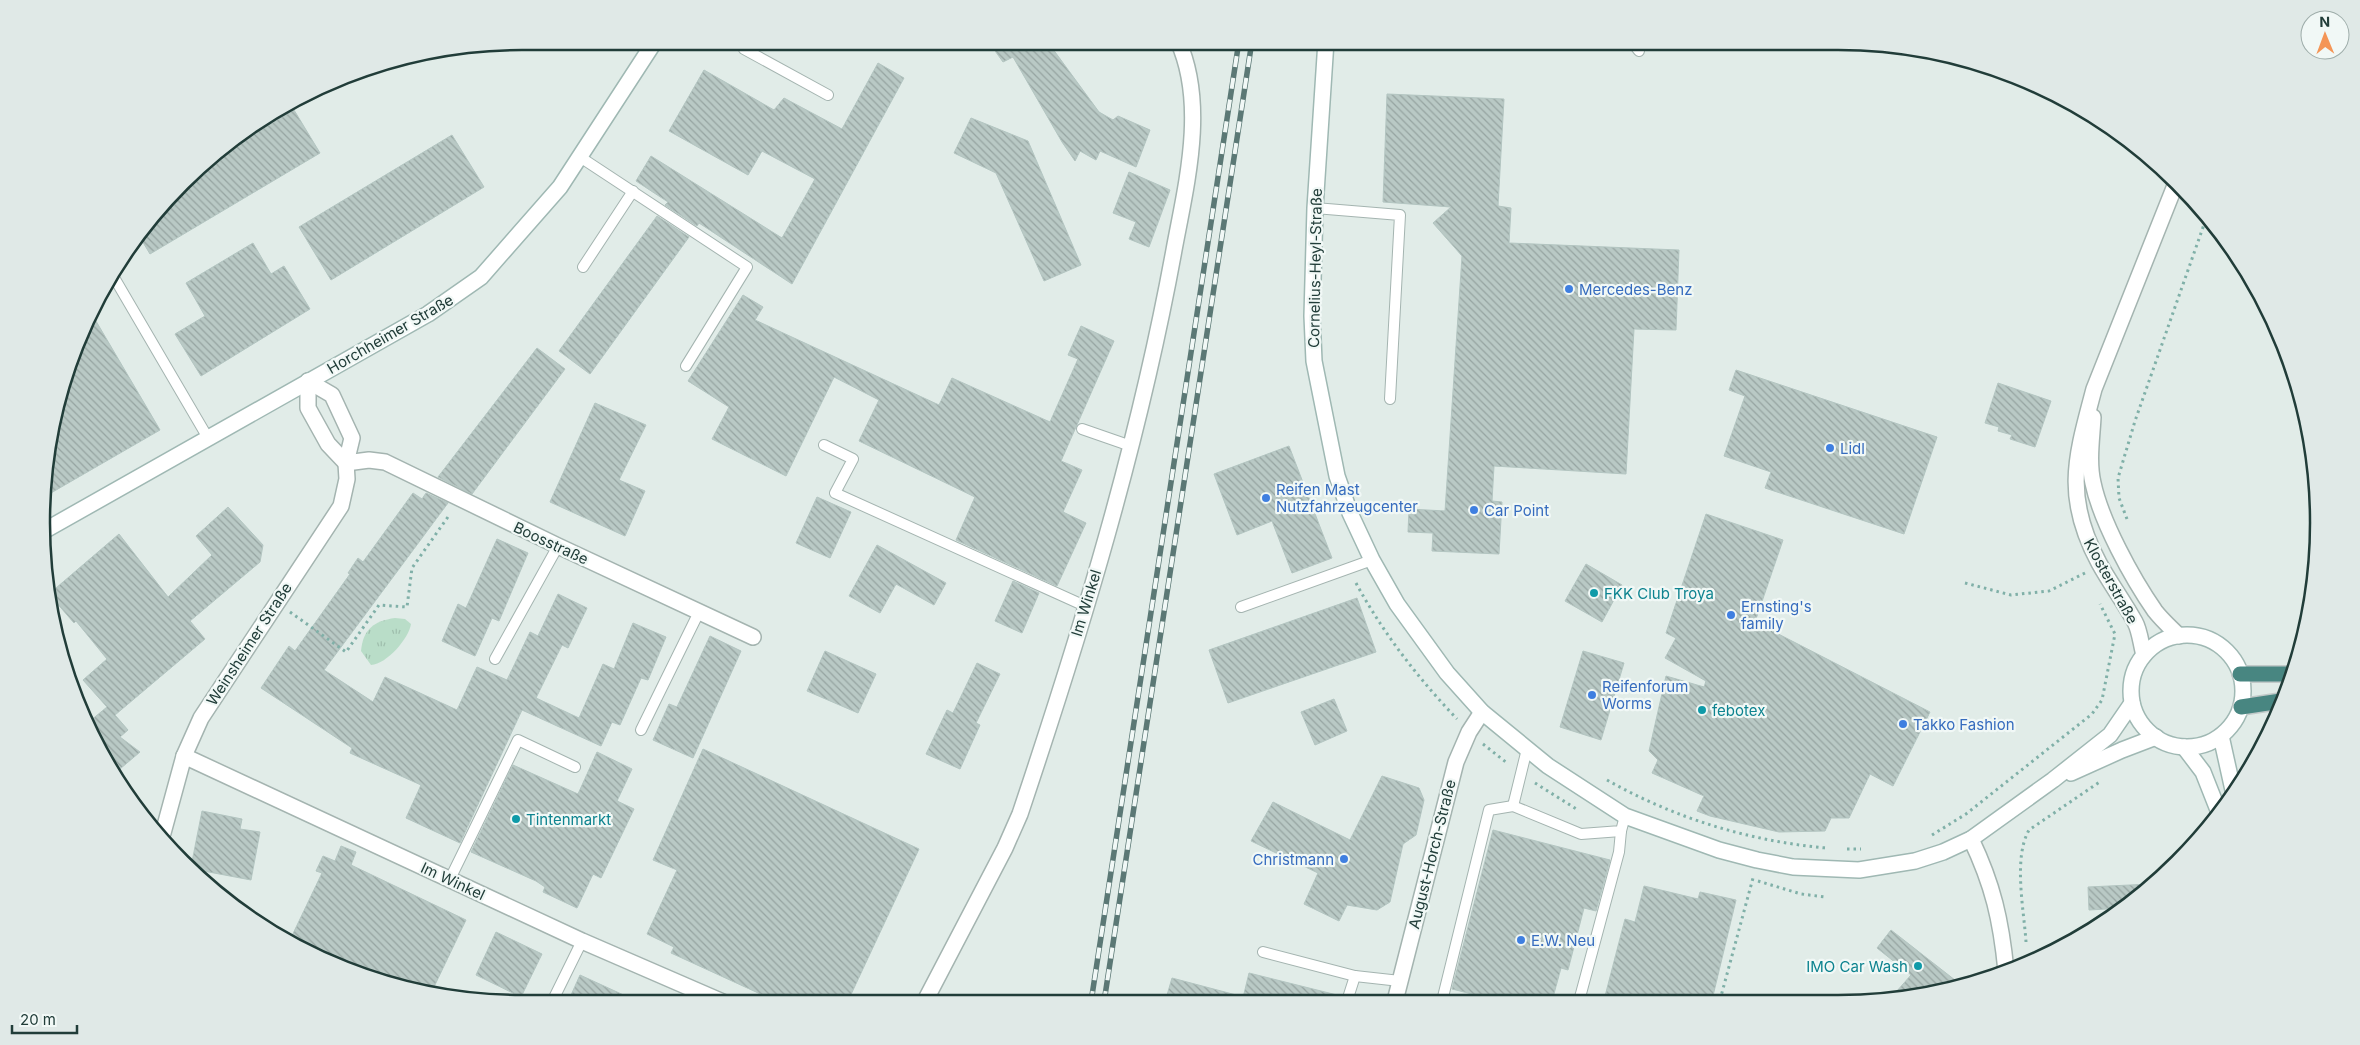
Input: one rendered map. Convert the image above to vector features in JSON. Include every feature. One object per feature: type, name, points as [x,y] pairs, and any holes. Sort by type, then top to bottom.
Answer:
[{"type":"highway","points":[[2240,674],[2285,674]]},
{"type":"highway","points":[[2240,707],[2274,702]]},
{"type":"street","name":"Horchheimer Straße","points":[[50,527],[428,314],[481,277],[560,187],[649,50]]},
{"type":"street","name":"Im Winkel","points":[[928,995],[1005,848],[1020,814],[1112,520],[1166,302],[1192,151],[1189,85],[1182,50]]},
{"type":"street","name":"Cornelius-Heyl-Straße","points":[[1325,50],[1315,208],[1312,316],[1314,361],[1337,476],[1350,512],[1372,560],[1397,604],[1422,640],[1447,673],[1482,712],[1527,749],[1548,766],[1625,816],[1719,850],[1757,860],[1793,867],[1859,870],[1915,861],[1943,852],[1971,839],[2053,780],[2110,735],[2132,703]]},
{"type":"street","name":"Klosterstraße","points":[[2144,655],[2136,623],[2099,563],[2084,533],[2075,485],[2077,459],[2085,416],[2094,389],[2174,190]]},
{"type":"street","points":[[308,381],[308,408],[328,444],[346,463]]},
{"type":"street","name":"Weinsheimer Straße","points":[[164,830],[184,756],[214,696],[341,506],[347,479],[346,463],[352,438],[332,395],[308,381]]},
{"type":"street","name":"Klosterstraße","points":[[2094,389],[2090,458],[2092,481],[2098,502],[2120,550],[2152,605],[2179,636]]},
{"type":"street","name":"Boosstraße","points":[[346,463],[369,460],[385,462],[558,546],[753,637]]},
{"type":"street","points":[[2179,636],[2198,636],[2217,644],[2231,657],[2240,674],[2243,691],[2236,718],[2221,736],[2203,744],[2184,747],[2169,744],[2156,737],[2141,722],[2132,703],[2133,678],[2144,655],[2160,642],[2179,636]]},
{"type":"street","name":"August-Horch-Straße","points":[[1396,995],[1456,762],[1469,732],[1482,712]]},
{"type":"street","points":[[2221,736],[2231,783]]},
{"type":"street","name":"Cornelius-Heyl-Straße","points":[[2053,780],[2156,737]]},
{"type":"street","points":[[2184,747],[2203,772],[2216,804]]},
{"type":"street","name":"Im Winkel","points":[[184,756],[582,941],[707,995]]},
{"type":"street","points":[[1971,839],[1982,863],[2000,916],[2005,964]]},
{"type":"lane","points":[[748,50],[828,95]]},
{"type":"lane","points":[[580,156],[747,267],[686,366]]},
{"type":"lane","points":[[583,267],[633,192]]},
{"type":"lane","points":[[1315,208],[1400,215],[1390,398]]},
{"type":"lane","points":[[116,281],[208,438]]},
{"type":"lane","points":[[1082,429],[1131,446]]},
{"type":"lane","points":[[824,445],[853,459],[836,493],[1085,606]]},
{"type":"lane","points":[[495,660],[558,546]]},
{"type":"lane","points":[[1241,607],[1372,560]]},
{"type":"lane","points":[[641,730],[699,612]]},
{"type":"lane","points":[[450,879],[518,740],[575,767]]},
{"type":"lane","points":[[1513,806],[1527,749]]},
{"type":"lane","points":[[1443,995],[1489,810],[1513,806],[1581,834],[1621,831]]},
{"type":"lane","points":[[1580,995],[1619,852],[1625,816]]},
{"type":"lane","points":[[555,995],[582,941]]},
{"type":"lane","points":[[1263,952],[1355,976],[1400,981]]},
{"type":"lane","points":[[1349,995],[1355,976]]},
{"type":"path","points":[[2128,522],[2119,498],[2118,478],[2135,421],[2204,225]]},
{"type":"path","points":[[276,602],[346,652],[380,605],[407,607],[412,568],[460,499]]},
{"type":"path","points":[[1965,583],[2011,595],[2049,591],[2085,573]]},
{"type":"path","points":[[1926,838],[1966,814],[2092,714],[2102,700],[2115,634]]},
{"type":"path","points":[[2026,942],[2021,864],[2024,839],[2029,830],[2107,777]]},
{"type":"path","points":[[1605,779],[1630,793],[1726,830],[1773,841],[1832,849]]},
{"type":"path","points":[[1842,849],[1871,849]]},
{"type":"path","points":[[1721,995],[1757,860]]},
{"type":"green space","points":[[395,618],[405,619],[411,624],[406,636],[402,643],[384,660],[371,665],[361,651],[364,637],[371,627],[381,621]]},
{"type":"building","points":[[994,50],[1054,50],[1099,112],[1113,120],[1118,116],[1150,130],[1136,167],[1100,151],[1096,160],[1080,151],[1075,161],[1013,57],[1003,62]]},
{"type":"building","points":[[878,63],[904,78],[792,284],[699,223],[697,226],[665,205],[668,202],[636,181],[651,156],[782,238],[815,179],[762,151],[748,175],[669,131],[704,70],[774,110],[784,98],[842,129]]},
{"type":"building","name":"Mercedes-Benz","points":[[1387,94],[1504,99],[1498,206],[1511,208],[1509,243],[1679,250],[1676,330],[1634,329],[1626,474],[1494,466],[1492,501],[1502,502],[1499,554],[1432,551],[1433,533],[1408,532],[1409,509],[1445,511],[1462,256],[1433,223],[1451,207],[1383,202]]},
{"type":"building","points":[[294,110],[320,153],[150,254],[143,242],[167,211],[211,167],[259,131]]},
{"type":"building","points":[[971,118],[1028,141],[1081,265],[1044,281],[996,173],[954,153]]},
{"type":"building","points":[[452,135],[484,187],[331,280],[299,227]]},
{"type":"building","points":[[1129,172],[1170,190],[1149,247],[1129,239],[1136,222],[1113,213]]},
{"type":"building","points":[[657,216],[689,237],[590,374],[559,351]]},
{"type":"building","points":[[253,243],[271,274],[284,266],[310,309],[201,376],[175,334],[205,316],[186,283]]},
{"type":"building","points":[[743,295],[763,307],[755,320],[939,405],[952,378],[1050,422],[1078,359],[1068,355],[1081,326],[1114,341],[1061,461],[1082,470],[1063,512],[1086,523],[1057,586],[956,540],[975,497],[859,441],[879,400],[834,377],[786,476],[712,439],[729,407],[688,381]]},
{"type":"building","points":[[96,321],[160,430],[51,493],[59,430],[66,400],[75,371]]},
{"type":"building","points":[[537,348],[565,369],[472,494],[438,477]]},
{"type":"building","name":"Lidl","points":[[1736,370],[1937,437],[1904,534],[1765,488],[1771,472],[1724,456],[1745,396],[1729,390]]},
{"type":"building","points":[[1998,383],[2051,401],[2035,447],[2010,439],[2012,435],[1998,431],[1999,427],[1985,423]]},
{"type":"building","points":[[595,403],[646,425],[619,480],[645,491],[625,536],[550,502]]},
{"type":"building","name":"Reifen Mast Nutzfahrzeugcenter","points":[[1289,446],[1332,558],[1292,573],[1272,521],[1237,535],[1214,474]]},
{"type":"building","points":[[413,493],[422,499],[426,493],[448,503],[324,670],[373,702],[385,677],[457,710],[477,667],[507,680],[530,632],[538,636],[558,594],[587,608],[568,648],[562,645],[536,698],[579,718],[603,664],[614,669],[633,623],[666,637],[648,680],[641,678],[620,725],[612,722],[601,746],[522,710],[460,843],[406,818],[421,785],[350,753],[352,748],[261,688],[289,646],[295,651],[350,574],[348,573],[358,558],[363,562]]},
{"type":"building","points":[[817,497],[851,512],[830,558],[796,543]]},
{"type":"building","points":[[228,507],[263,545],[260,562],[190,621],[205,639],[115,715],[128,730],[120,737],[140,752],[120,769],[93,718],[107,707],[83,680],[107,659],[76,621],[74,623],[57,603],[55,589],[119,534],[168,597],[212,555],[196,536]]},
{"type":"building","points":[[1706,514],[1783,540],[1755,622],[1930,712],[1893,786],[1870,774],[1849,818],[1831,818],[1825,831],[1779,832],[1710,816],[1697,811],[1704,796],[1652,773],[1658,760],[1649,751],[1666,676],[1704,687],[1706,681],[1665,658],[1676,638],[1666,633]]},
{"type":"building","points":[[497,539],[528,553],[499,621],[492,618],[475,656],[442,641],[458,604],[466,608]]},
{"type":"building","points":[[877,545],[946,583],[934,605],[896,584],[880,613],[849,596]]},
{"type":"building","name":"FKK Club Troya","points":[[1586,564],[1622,585],[1602,622],[1565,601]]},
{"type":"building","points":[[1013,581],[1039,593],[1022,633],[995,621]]},
{"type":"building","points":[[1357,598],[1376,652],[1228,703],[1209,650]]},
{"type":"building","points":[[710,636],[741,651],[693,758],[653,740],[669,704],[677,707]]},
{"type":"building","points":[[825,651],[876,674],[858,713],[807,691]]},
{"type":"building","name":"Reifenforum Worms","points":[[1583,651],[1624,663],[1601,740],[1560,727]]},
{"type":"building","points":[[977,663],[1000,674],[976,723],[980,725],[960,769],[926,754],[947,710],[953,713]]},
{"type":"building","points":[[1334,699],[1347,731],[1315,745],[1301,712]]},
{"type":"building","points":[[703,749],[919,849],[851,995],[763,995],[671,953],[674,947],[647,934],[677,870],[653,860]]},
{"type":"building","points":[[597,752],[632,769],[617,801],[634,809],[601,878],[593,874],[577,908],[543,892],[545,887],[536,881],[471,852],[513,765],[578,794]]},
{"type":"building","name":"Christmann","points":[[1382,776],[1419,788],[1424,800],[1416,835],[1403,844],[1390,902],[1377,910],[1347,905],[1339,921],[1304,904],[1318,873],[1251,841],[1273,802],[1350,840]]},
{"type":"building","points":[[202,811],[242,819],[240,829],[260,832],[251,880],[203,871],[192,861]]},
{"type":"building","name":"E.W. Neu","points":[[1493,830],[1610,860],[1596,911],[1584,908],[1568,970],[1561,968],[1554,995],[1476,995],[1452,989]]},
{"type":"building","points":[[341,846],[356,852],[351,865],[466,920],[434,987],[371,970],[342,959],[292,935],[322,873],[316,871],[323,856],[335,861]]},
{"type":"building","points":[[2141,884],[2108,909],[2089,910],[2088,887]]},
{"type":"building","points":[[1644,886],[1698,899],[1700,892],[1736,900],[1713,995],[1605,995],[1625,919],[1635,922]]},
{"type":"building","name":"IMO Car Wash","points":[[1891,930],[1955,980],[1897,991],[1911,975],[1877,948]]},
{"type":"building","points":[[496,932],[542,954],[522,995],[517,995],[476,975]]},
{"type":"building","points":[[1249,973],[1337,995],[1244,995]]},
{"type":"building","points":[[580,975],[624,995],[571,995]]},
{"type":"building","points":[[1172,978],[1236,995],[1167,995]]},
{"type":"railway","points":[[1092,995],[1238,50]]},
{"type":"railway","points":[[1105,995],[1251,50]]},
{"type":"place","name":"Mercedes-Benz","points":[[1569,289]]},
{"type":"place","name":"Lidl","points":[[1830,448]]},
{"type":"place","name":"Reifen Mast Nutzfahrzeugcenter","points":[[1266,498]]},
{"type":"place","name":"Car Point","points":[[1474,510]]},
{"type":"place","name":"FKK Club Troya","points":[[1594,593]]},
{"type":"place","name":"Ernsting's family","points":[[1731,615]]},
{"type":"place","name":"Reifenforum Worms","points":[[1592,695]]},
{"type":"place","name":"febotex","points":[[1702,710]]},
{"type":"place","name":"Takko Fashion","points":[[1903,724]]},
{"type":"place","name":"Tintenmarkt","points":[[516,819]]},
{"type":"place","name":"Christmann","points":[[1344,859]]},
{"type":"place","name":"E.W. Neu","points":[[1521,940]]},
{"type":"place","name":"IMO Car Wash","points":[[1918,966]]}]
